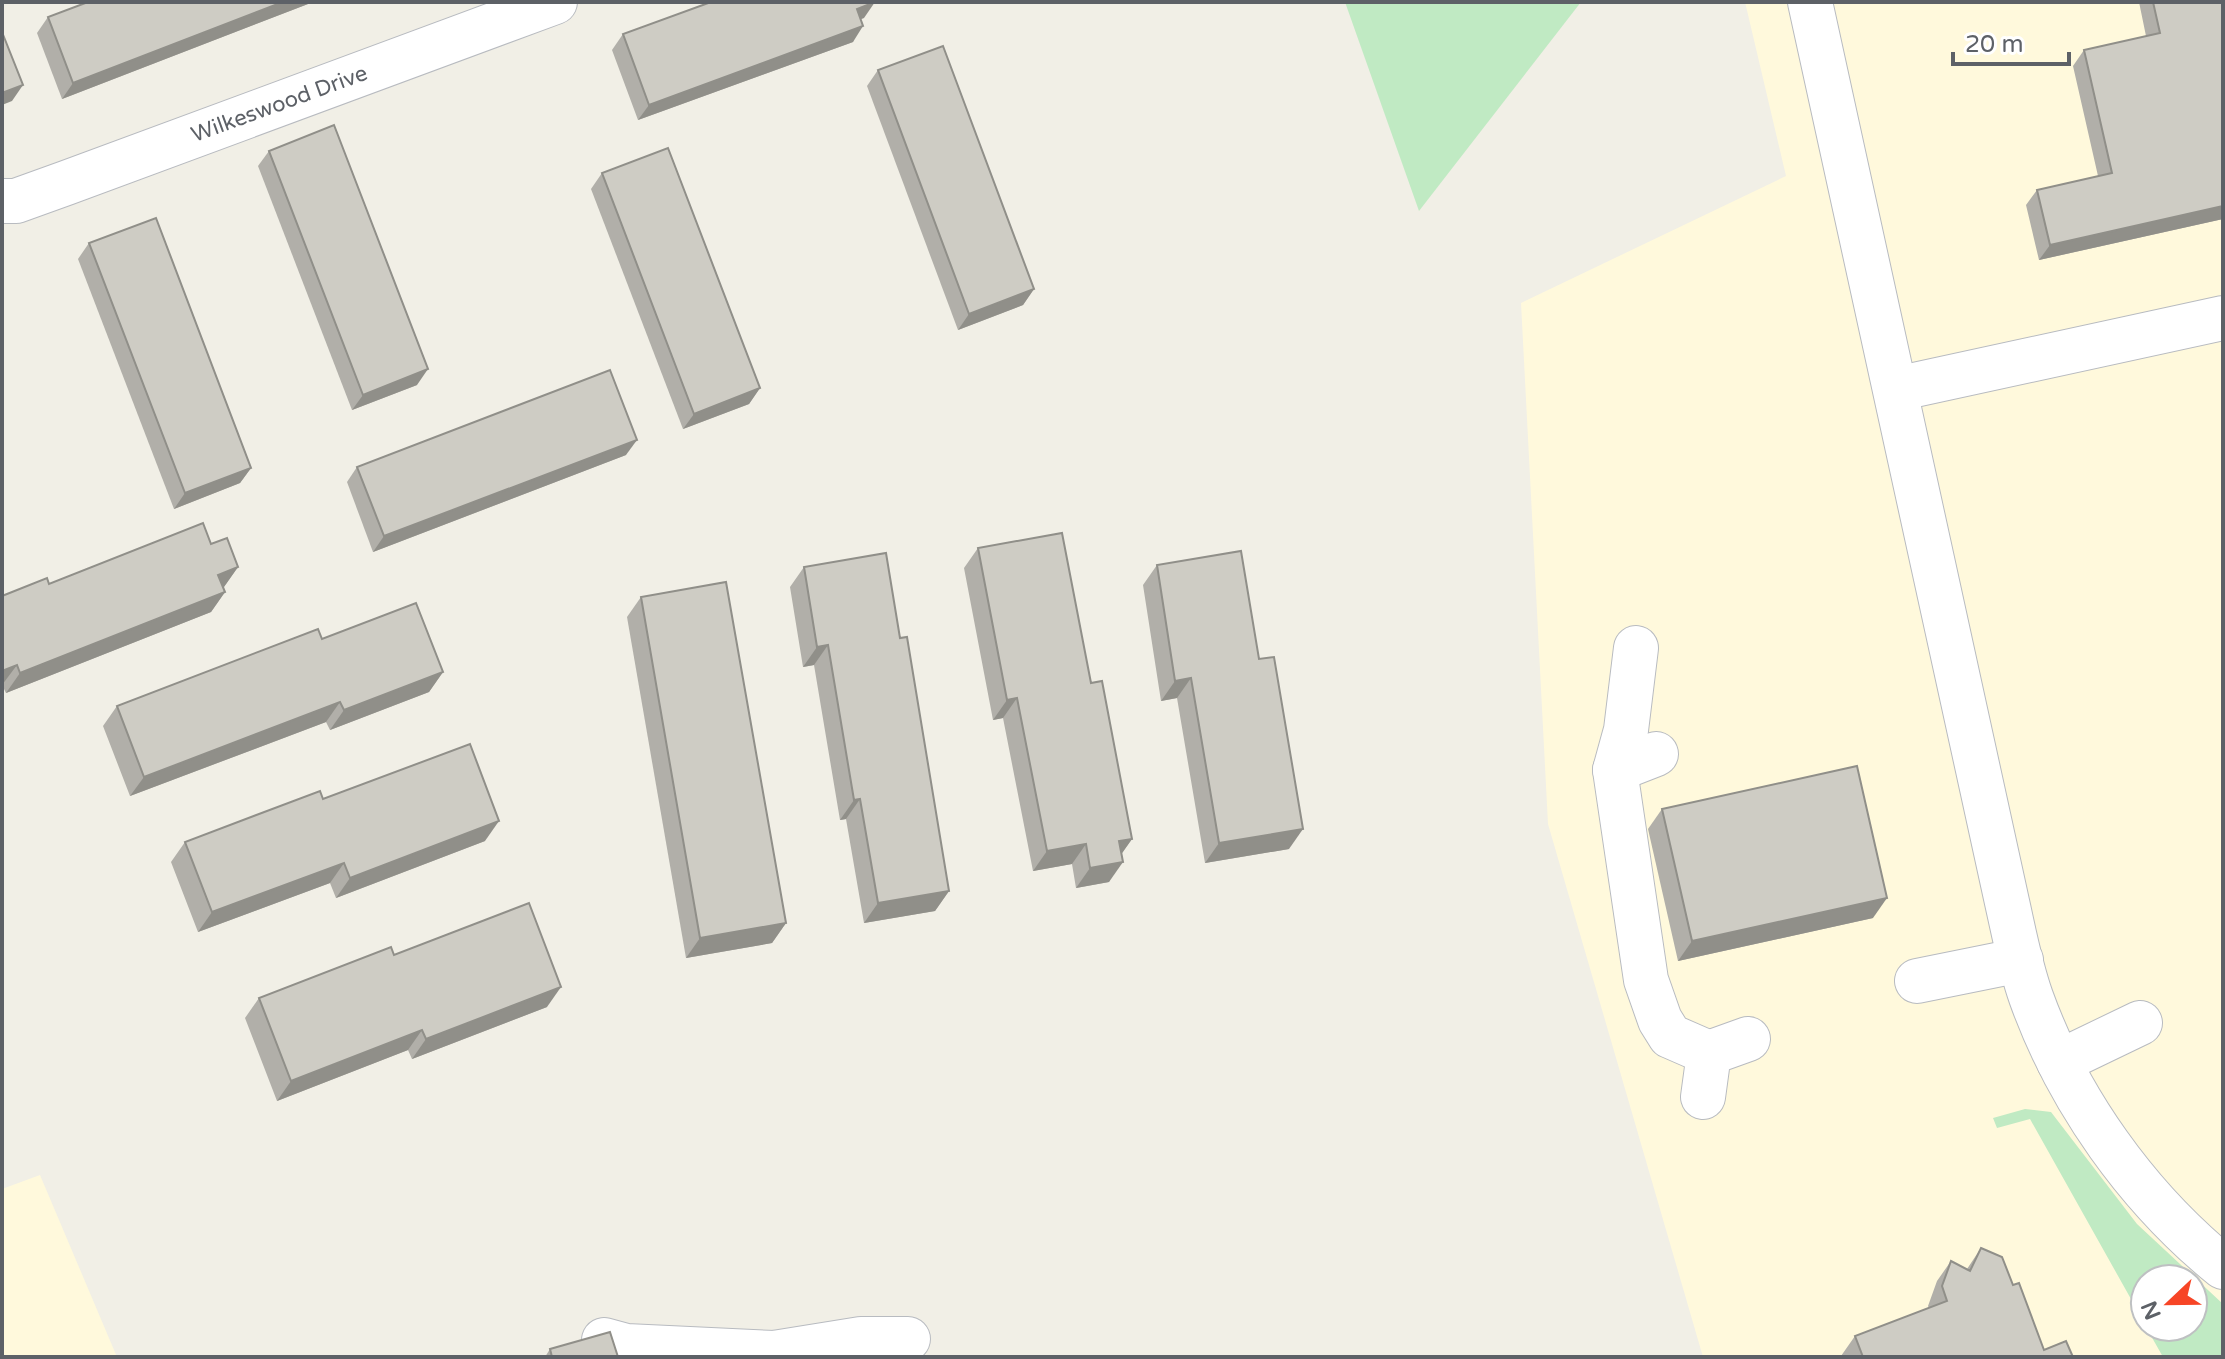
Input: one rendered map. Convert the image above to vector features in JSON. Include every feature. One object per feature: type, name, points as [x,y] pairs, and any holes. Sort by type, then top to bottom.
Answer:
[{"type":"street","name":"Wilkeswood Drive","points":[[2,201],[16,201],[555,2]]},
{"type":"street","points":[[1810,2],[2030,994],[2059,1062],[2089,1116],[2144,1190],[2223,1267]]},
{"type":"street","points":[[1896,389],[2223,318]]},
{"type":"street","points":[[1636,648],[1626,730],[1615,770],[1646,980],[1670,1036],[1728,1046],[1703,1097]]},
{"type":"street","points":[[1615,770],[1656,754]]},
{"type":"street","points":[[1917,981],[2021,960]]},
{"type":"street","points":[[2059,1062],[2140,1023]]},
{"type":"street","points":[[604,1340],[626,1346],[774,1353],[861,1339],[908,1339]]},
{"type":"shaded area","points":[[1745,2],[2223,2],[2223,1357],[1703,1357],[1548,824],[1521,303],[1786,176]]},
{"type":"shaded area","points":[[40,1175],[117,1357],[2,1357],[2,1189]]},
{"type":"green space","points":[[1345,2],[1581,2],[1419,211]]},
{"type":"green space","points":[[2025,1109],[2051,1112],[2137,1224],[2179,1263],[2129,1263],[2129,1295],[2030,1119],[1997,1128],[1993,1118]]},
{"type":"green space","points":[[2209,1291],[2223,1304],[2223,1357],[2163,1357],[2155,1343],[2209,1343]]},
{"type":"building","points":[[88,2],[283,2],[73,83],[48,17]]},
{"type":"building","points":[[711,2],[875,2],[857,9],[863,26],[649,105],[623,34]]},
{"type":"building","points":[[2153,2],[2223,2],[2223,206],[2050,245],[2037,190],[2112,173],[2084,50],[2160,33]]},
{"type":"building","points":[[2,32],[23,85],[2,93]]},
{"type":"building","points":[[943,46],[1034,289],[969,314],[878,70]]},
{"type":"building","points":[[334,125],[428,369],[363,395],[269,151]]},
{"type":"building","points":[[668,148],[760,388],[694,414],[602,173]]},
{"type":"building","points":[[156,218],[251,468],[185,493],[89,243]]},
{"type":"building","points":[[610,370],[637,440],[384,536],[357,467]]},
{"type":"building","points":[[203,523],[211,544],[227,538],[238,567],[218,575],[225,592],[20,673],[17,665],[2,671],[2,596],[47,578],[49,584]]},
{"type":"building","points":[[1062,533],[1091,683],[1102,681],[1132,839],[1119,841],[1123,862],[1090,868],[1086,844],[1047,851],[1017,698],[1007,700],[978,548]]},
{"type":"building","points":[[1241,551],[1259,659],[1274,657],[1303,829],[1219,843],[1191,678],[1175,681],[1157,565]]},
{"type":"building","points":[[886,553],[900,638],[907,637],[949,891],[878,903],[860,799],[854,800],[828,645],[817,647],[804,567]]},
{"type":"building","points":[[726,582],[786,923],[700,938],[641,597]]},
{"type":"building","points":[[416,603],[443,672],[344,710],[340,702],[144,777],[117,706],[318,629],[322,639]]},
{"type":"building","points":[[470,744],[499,821],[350,878],[344,863],[212,912],[185,842],[320,791],[323,799]]},
{"type":"building","points":[[1857,766],[1887,898],[1692,941],[1662,809]]},
{"type":"building","points":[[529,903],[561,987],[426,1039],[422,1030],[291,1081],[259,998],[391,947],[394,955]]},
{"type":"building","points":[[1981,1248],[2002,1257],[2013,1285],[2019,1283],[2044,1350],[2066,1341],[2073,1357],[1863,1357],[1855,1336],[1947,1301],[1942,1286],[1951,1261],[1970,1271]]},
{"type":"building","points":[[610,1332],[618,1357],[552,1357],[550,1349]]}]
